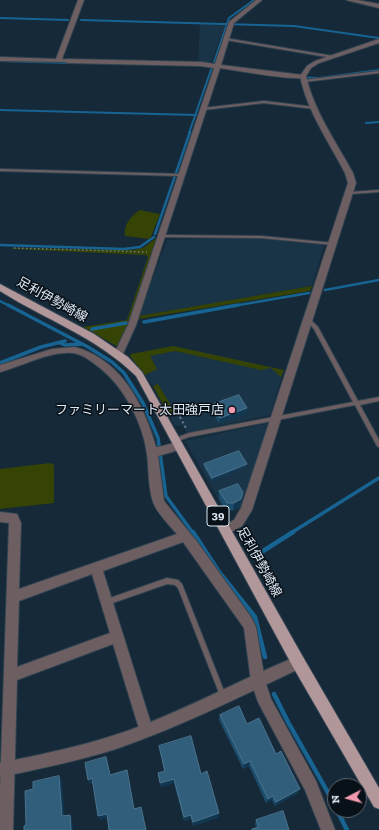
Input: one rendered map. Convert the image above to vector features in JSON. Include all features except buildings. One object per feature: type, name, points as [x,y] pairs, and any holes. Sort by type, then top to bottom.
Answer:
[{"type":"main road","name":"足利伊勢崎線","points":[[0,287],[22,302],[119,354],[141,377],[298,662],[379,802]]},
{"type":"street","points":[[59,60],[81,0]]},
{"type":"street","points":[[119,354],[132,325],[226,39],[235,19],[259,0]]},
{"type":"street","points":[[349,0],[379,6]]},
{"type":"street","points":[[304,79],[312,65],[379,41]]},
{"type":"street","points":[[0,59],[217,65],[304,79]]},
{"type":"street","points":[[226,530],[238,523],[246,510],[334,244],[352,183],[349,173],[315,108],[304,79]]},
{"type":"street","points":[[0,369],[52,352],[75,350],[83,352],[103,365],[124,386],[158,452],[157,498],[164,511],[185,536],[247,621],[250,627],[258,681],[265,702],[311,786],[328,830]]},
{"type":"street","points":[[158,452],[176,443]]},
{"type":"street","points":[[0,517],[9,516],[14,519],[10,676],[4,769],[6,830]]},
{"type":"street","points":[[13,597],[185,536]]},
{"type":"street","points":[[96,568],[146,730]]},
{"type":"street","points":[[10,676],[117,637]]},
{"type":"street","points":[[4,769],[91,749],[146,730],[298,662]]},
{"type":"lane","points":[[226,39],[333,57]]},
{"type":"lane","points":[[304,79],[379,72]]},
{"type":"lane","points":[[203,109],[264,102],[315,108]]},
{"type":"lane","points":[[0,170],[181,175]]},
{"type":"lane","points":[[350,193],[379,190]]},
{"type":"lane","points":[[162,236],[261,237],[334,244]]},
{"type":"lane","points":[[308,320],[316,328],[379,445]]},
{"type":"lane","points":[[176,443],[189,434],[379,399]]},
{"type":"lane","points":[[106,602],[167,581],[176,582],[180,586],[223,696]]},
{"type":"path","points":[[14,248],[156,253]]},
{"type":"path","points":[[180,416],[188,432]]},
{"type":"shaded area","points":[[200,23],[226,24],[211,63],[198,63]]},
{"type":"shaded area","points":[[222,238],[260,239],[324,245],[312,286],[139,316],[167,240]]},
{"type":"shaded area","points":[[173,346],[284,370],[270,415],[190,432],[186,432],[182,425],[175,426],[168,414],[174,412],[158,384],[153,386],[145,375],[150,373],[131,354]]},
{"type":"shaded area","points":[[269,423],[242,506],[234,511],[225,511],[185,441]]},
{"type":"green space","points":[[140,210],[160,214],[150,239],[125,236],[125,228],[127,224]]},
{"type":"green space","points":[[157,239],[120,348],[83,327],[127,320],[148,257],[146,255],[12,249],[133,250],[143,248]]},
{"type":"green space","points":[[312,286],[310,291],[138,319],[139,316]]},
{"type":"green space","points":[[173,346],[284,370],[281,377],[271,368],[261,370],[175,351],[150,356],[157,369],[145,375],[130,356],[131,354]]},
{"type":"green space","points":[[158,384],[175,412],[168,414],[153,386]]},
{"type":"green space","points":[[50,463],[54,465],[54,503],[0,509],[0,469]]},
{"type":"waterway","points":[[227,24],[229,18],[254,0]]},
{"type":"waterway","points":[[0,18],[68,20]]},
{"type":"waterway","points":[[81,20],[227,24]]},
{"type":"waterway","points":[[214,62],[227,24]]},
{"type":"waterway","points":[[227,24],[294,26],[379,38]]},
{"type":"waterway","points":[[0,61],[71,63]]},
{"type":"waterway","points":[[195,115],[212,67],[209,66]]},
{"type":"waterway","points":[[283,77],[319,78],[379,70]]},
{"type":"waterway","points":[[0,110],[195,115]]},
{"type":"waterway","points":[[189,133],[195,115]]},
{"type":"waterway","points":[[366,123],[379,122]]},
{"type":"waterway","points":[[155,234],[190,132]]},
{"type":"waterway","points":[[0,245],[124,249],[140,247],[154,237]]},
{"type":"waterway","points":[[325,290],[379,280]]},
{"type":"waterway","points":[[233,306],[309,293]]},
{"type":"waterway","points":[[0,301],[8,305]]},
{"type":"waterway","points":[[8,305],[88,347],[112,362],[124,373],[143,403],[158,438],[166,496],[193,533]]},
{"type":"waterway","points":[[144,322],[238,305]]},
{"type":"waterway","points":[[92,329],[126,323]]},
{"type":"waterway","points":[[0,363],[41,347],[65,341]]},
{"type":"waterway","points":[[60,343],[65,345],[82,344]]},
{"type":"waterway","points":[[291,533],[379,478]]},
{"type":"waterway","points":[[193,532],[219,572],[255,617],[265,657]]},
{"type":"waterway","points":[[260,553],[293,532]]},
{"type":"waterway","points":[[274,694],[327,791]]},
{"type":"waterway","points":[[341,818],[347,830]]},
{"type":"place","name":"ファミリーマート太田強戸店","points":[[232,410]]}]
